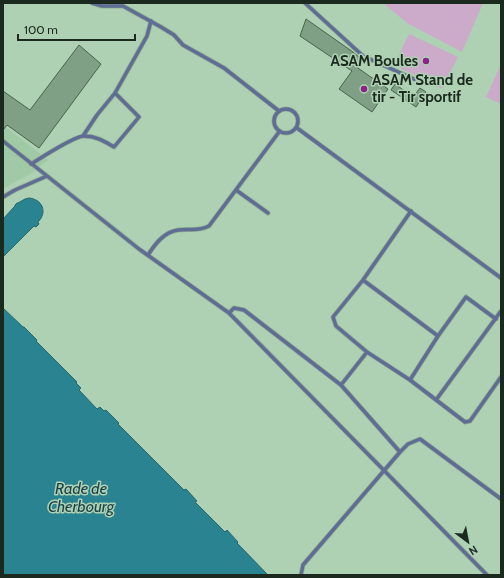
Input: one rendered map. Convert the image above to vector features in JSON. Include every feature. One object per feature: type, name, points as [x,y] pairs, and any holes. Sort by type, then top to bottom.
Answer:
[{"type":"lane","points":[[92,3],[102,6],[123,6],[151,21],[174,35],[183,45],[224,68],[279,111]]},
{"type":"lane","points":[[305,3],[363,56],[416,80]]},
{"type":"lane","points":[[31,164],[55,149],[82,136],[115,93],[147,36],[151,21]]},
{"type":"lane","points":[[82,136],[99,138],[114,147],[138,117],[115,93]]},
{"type":"lane","points":[[287,109],[295,113],[298,120],[297,128],[291,133],[283,134],[276,130],[273,122],[276,114],[279,111],[287,109]]},
{"type":"lane","points":[[297,128],[501,278]]},
{"type":"lane","points":[[148,255],[160,239],[170,232],[179,230],[201,230],[209,226],[279,132]]},
{"type":"lane","points":[[3,142],[148,255],[229,313],[488,575]]},
{"type":"lane","points":[[3,197],[47,176]]},
{"type":"lane","points":[[236,190],[268,213]]},
{"type":"lane","points":[[411,211],[364,280],[333,317],[336,326],[367,352],[410,380],[465,422],[470,421],[501,377]]},
{"type":"lane","points":[[364,280],[438,336]]},
{"type":"lane","points":[[410,380],[438,336],[466,297],[496,319]]},
{"type":"lane","points":[[229,313],[234,308],[244,310],[341,385],[400,452]]},
{"type":"lane","points":[[436,400],[501,311]]},
{"type":"lane","points":[[341,385],[367,352]]},
{"type":"lane","points":[[301,575],[304,565],[400,452],[408,444],[420,439],[501,499]]},
{"type":"shaded area","points":[[383,3],[483,3],[462,52],[407,23]]},
{"type":"shaded area","name":"ASAM Boules","points":[[409,34],[458,57],[442,89],[394,65]]},
{"type":"shaded area","points":[[501,64],[501,104],[486,97]]},
{"type":"shaded area","points":[[3,125],[48,160],[32,173],[3,189]]},
{"type":"water","points":[[29,198],[40,203],[42,207],[43,214],[38,222],[39,224],[36,227],[34,226],[3,257],[3,219],[17,203]]},
{"type":"water","name":"Rade de Cherbourg","points":[[3,308],[37,340],[36,341],[77,382],[76,383],[81,388],[79,390],[97,409],[100,407],[104,411],[106,410],[184,490],[186,489],[197,501],[195,502],[225,532],[227,530],[238,542],[237,543],[268,575],[3,575]]},
{"type":"building","points":[[306,19],[353,52],[360,58],[355,66],[388,89],[372,112],[339,89],[352,71],[300,36]]},
{"type":"building","points":[[79,45],[101,64],[39,148],[7,125],[3,130],[3,91],[30,110]]},
{"type":"building","points":[[395,84],[413,97],[420,88],[426,92],[416,107],[391,90]]},
{"type":"place","name":"ASAM Boules","points":[[426,61]]},
{"type":"place","name":"ASAM Stand de tir - Tir sportif","points":[[364,89]]}]
